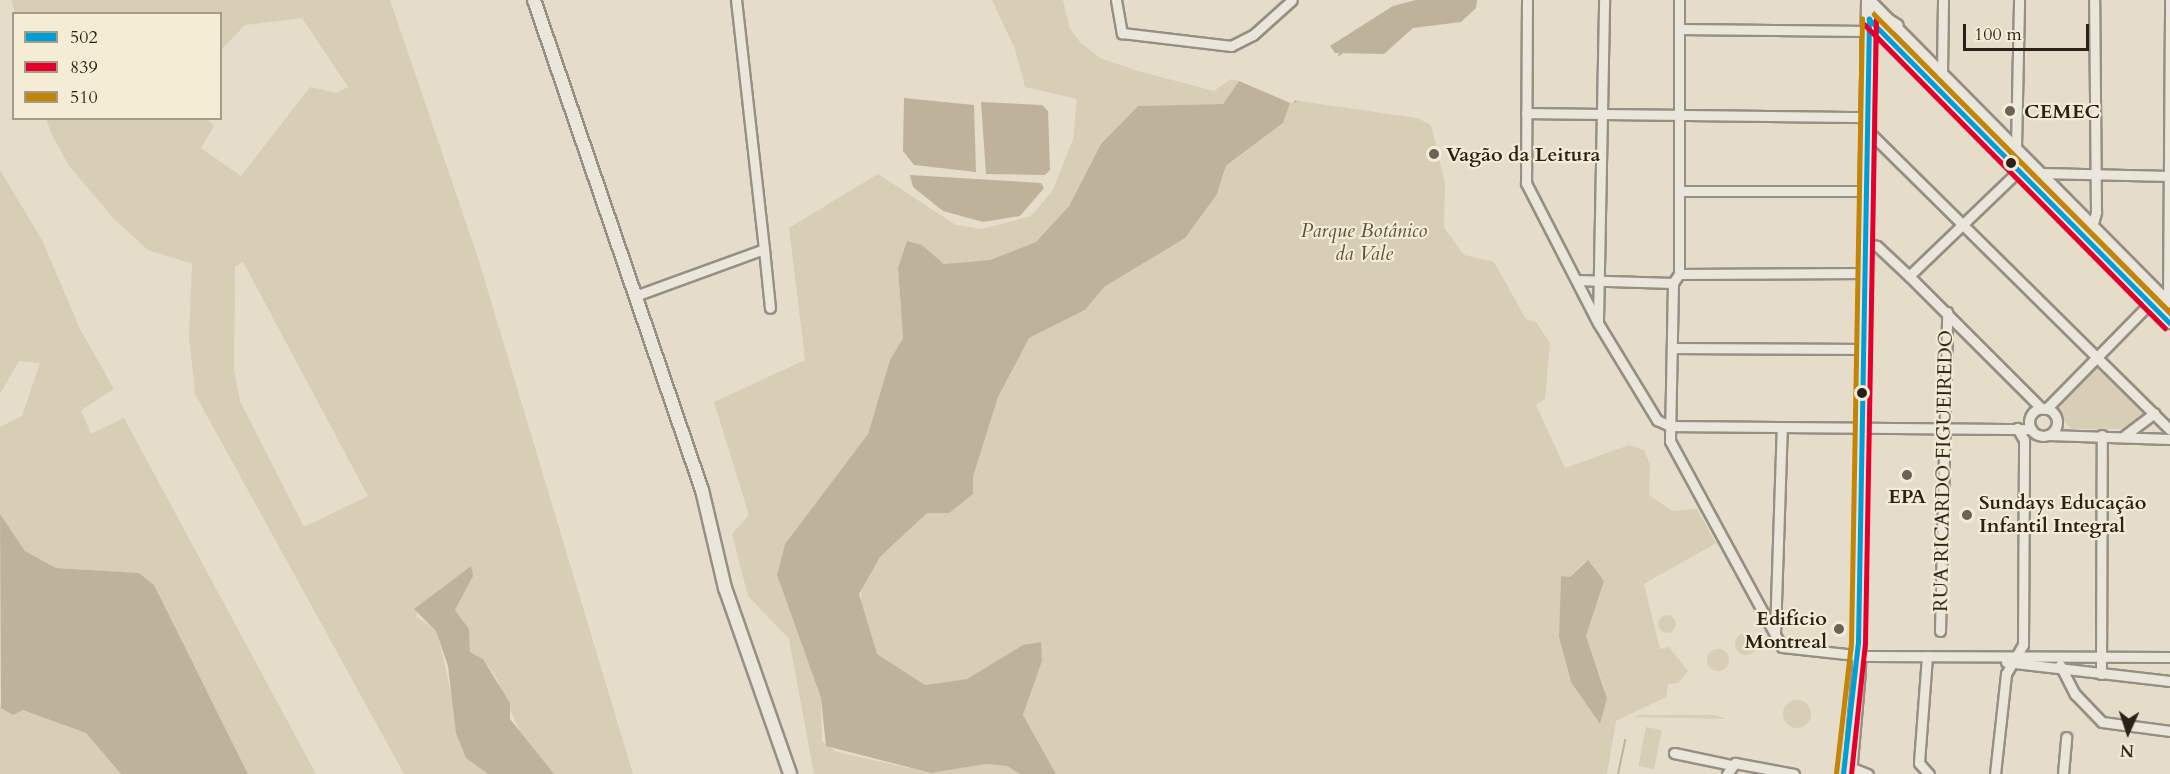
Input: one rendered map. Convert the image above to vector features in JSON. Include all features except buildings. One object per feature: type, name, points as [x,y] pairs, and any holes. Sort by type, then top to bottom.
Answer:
[{"type":"street","points":[[534,0],[702,490],[739,633],[790,774]]},
{"type":"street","points":[[736,0],[771,308]]},
{"type":"street","points":[[1116,0],[1122,33],[1231,46],[1253,35],[1292,0]]},
{"type":"street","points":[[1527,0],[1526,183],[1598,323],[1657,420],[1670,426],[2017,428],[2048,435],[2170,439]]},
{"type":"street","points":[[1598,323],[1604,0]]},
{"type":"street","points":[[1679,0],[1681,114],[1679,274],[1673,283],[1670,441],[1787,652],[1858,651],[1927,657],[2060,663],[2101,674],[2170,681]]},
{"type":"street","points":[[1868,774],[1848,772],[1858,651],[1869,0]]},
{"type":"street","points":[[1869,0],[2169,302]]},
{"type":"street","points":[[1942,73],[1944,0]]},
{"type":"street","points":[[2016,147],[2019,0]]},
{"type":"street","points":[[2085,236],[2094,227],[2094,0]]},
{"type":"street","points":[[2169,302],[2170,0]]},
{"type":"street","points":[[1679,29],[1869,25],[1884,18],[1897,26]]},
{"type":"street","points":[[1869,25],[2019,170],[2170,323]]},
{"type":"street","points":[[1526,113],[1867,117]]},
{"type":"street","points":[[1867,130],[2170,430]]},
{"type":"street","points":[[1910,276],[2019,170]]},
{"type":"street","points":[[2041,173],[2170,176]]},
{"type":"street","points":[[1679,191],[1866,191]]},
{"type":"street","points":[[1865,243],[1877,246],[1910,276],[2057,420],[2048,435]]},
{"type":"street","points":[[635,296],[764,249]]},
{"type":"street","points":[[1679,274],[1865,273]]},
{"type":"street","points":[[1576,280],[1673,283]]},
{"type":"street","points":[[2024,440],[2032,430],[2032,414],[2044,409],[2150,303]]},
{"type":"street","name":"RUA RICARDO FIGUEIREDO","points":[[1940,630],[1942,427],[1947,312]]},
{"type":"street","points":[[1672,348],[1864,349]]},
{"type":"street","points":[[2124,436],[2154,413]]},
{"type":"street","points":[[1775,633],[1782,427]]},
{"type":"street","points":[[1995,774],[2011,660],[2023,645],[2024,440],[2017,428]]},
{"type":"street","points":[[2101,674],[2102,435]]},
{"type":"street","points":[[2060,663],[2102,656],[2170,657]]},
{"type":"street","points":[[1927,657],[1919,761],[1929,774]]},
{"type":"street","points":[[2060,663],[2102,722],[2170,731]]},
{"type":"street","points":[[2062,774],[2066,737]]},
{"type":"street","points":[[1674,753],[1729,769],[1794,774]]},
{"type":"green space","points":[[11,0],[390,0],[478,258],[633,774],[554,774],[524,741],[496,677],[483,659],[470,652],[469,629],[455,610],[471,566],[420,605],[416,616],[437,631],[466,758],[488,774],[404,774],[195,394],[189,336],[192,264],[148,250],[116,221],[69,166],[51,133],[46,120],[208,120],[214,126],[201,148],[241,176],[310,87],[337,93],[348,87],[302,18],[245,25],[222,49],[222,12],[15,12]],"holes":[[[243,262],[368,496],[304,527],[240,401],[234,370],[235,267]]]},
{"type":"green space","points":[[992,0],[1063,0],[1070,29],[1080,42],[1100,58],[1138,71],[1214,91],[1231,79],[1239,81],[1223,104],[1138,106],[1101,144],[1069,206],[1036,242],[990,260],[944,264],[922,245],[898,268],[903,338],[890,360],[868,434],[785,544],[777,575],[821,698],[822,741],[837,752],[931,773],[986,764],[1007,766],[1020,774],[814,774],[789,639],[748,596],[732,534],[749,515],[714,402],[805,360],[789,228],[878,174],[956,225],[982,229],[1031,216],[1053,190],[1073,139],[1077,99],[1025,87],[1015,49]]},
{"type":"green space","name":"Parque Botânico da Vale","points":[[1299,101],[1417,118],[1431,125],[1445,183],[1444,227],[1464,255],[1494,262],[1526,319],[1536,322],[1550,343],[1545,399],[1536,405],[1565,468],[1629,445],[1644,450],[1650,465],[1649,495],[1672,511],[1697,509],[1716,543],[1644,584],[1660,649],[1669,647],[1688,671],[1678,683],[1668,684],[1666,697],[1616,721],[1607,774],[1056,774],[1023,715],[1042,661],[1023,645],[967,679],[925,685],[877,654],[860,608],[862,583],[880,557],[927,513],[973,494],[973,477],[998,397],[1018,350],[1029,337],[1085,310],[1104,287],[1160,253],[1217,194],[1226,167],[1283,123],[1290,103]],"holes":[[[1585,561],[1604,581],[1586,636],[1605,689],[1600,724],[1570,680],[1559,637],[1561,577],[1570,577]]]},
{"type":"green space","points":[[0,170],[42,240],[80,329],[114,389],[81,410],[91,434],[124,418],[316,774],[248,774],[154,585],[139,573],[56,568],[25,551],[0,514],[0,427],[22,416],[40,363],[19,361],[0,394]]},
{"type":"green space","points":[[2100,365],[2145,414],[2129,429],[2072,429],[2055,412]]},
{"type":"green space","points":[[1667,615],[1673,618],[1676,624],[1673,630],[1667,633],[1661,630],[1658,624],[1661,618]]},
{"type":"green space","points":[[1746,633],[1756,640],[1757,644],[1750,654],[1746,655],[1736,648],[1735,644],[1742,634]]},
{"type":"green space","points":[[1718,649],[1728,656],[1729,660],[1722,670],[1718,671],[1708,664],[1707,660],[1714,650]]},
{"type":"green space","points":[[1797,700],[1807,704],[1811,714],[1807,724],[1797,728],[1787,724],[1783,714],[1787,704]]},
{"type":"green space","points":[[0,703],[1,708],[23,709],[86,733],[121,774],[0,774]]},
{"type":"green space","points":[[1639,715],[1715,715],[1725,719],[1634,717]]},
{"type":"green space","points":[[1646,727],[1662,730],[1654,769],[1638,766]]},
{"type":"shaded area","points":[[1416,0],[1477,0],[1476,8],[1461,22],[1413,28],[1384,54],[1335,53],[1330,46],[1393,6]]},
{"type":"shaded area","points":[[1239,81],[1290,103],[1283,123],[1226,166],[1217,194],[1185,238],[1104,287],[1085,310],[1029,338],[998,397],[973,477],[973,494],[949,513],[927,513],[880,557],[859,594],[877,654],[925,685],[967,679],[1023,645],[1041,642],[1042,661],[1023,715],[1056,774],[1020,774],[1007,766],[986,764],[931,773],[826,746],[821,698],[777,575],[785,544],[868,434],[890,360],[903,338],[898,268],[907,241],[922,245],[944,264],[990,260],[1036,242],[1069,206],[1101,144],[1138,106],[1223,104]]},
{"type":"shaded area","points":[[904,98],[974,105],[976,172],[914,165],[903,151]]},
{"type":"shaded area","points":[[981,102],[1042,105],[1048,111],[1050,170],[1045,175],[986,174]]},
{"type":"shaded area","points":[[910,175],[1041,183],[1044,188],[1020,216],[983,222],[943,211],[913,187]]},
{"type":"shaded area","points":[[0,514],[25,551],[56,568],[139,573],[154,585],[248,774],[121,774],[86,733],[23,710],[13,715],[1,708]]},
{"type":"shaded area","points":[[1588,560],[1604,581],[1586,636],[1607,698],[1600,724],[1571,682],[1559,637],[1561,576],[1570,577]]},
{"type":"shaded area","points":[[471,566],[473,576],[455,610],[469,629],[470,652],[483,659],[510,703],[510,719],[554,774],[488,774],[466,758],[456,733],[448,666],[436,631],[414,609]]},
{"type":"waterway","points":[[1339,55],[1344,51]]},
{"type":"waterway","points":[[1618,774],[1625,740]]},
{"type":"transit line","name":"510","points":[[1874,14],[2170,312]]},
{"type":"transit line","name":"510","points":[[1836,773],[1851,643],[1862,19]]},
{"type":"transit line","name":"502","points":[[1869,19],[2170,323]]},
{"type":"transit line","name":"502","points":[[1843,774],[1858,643],[1869,19]]},
{"type":"transit line","name":"839","points":[[1851,774],[1865,643],[1876,19]]},
{"type":"transit line","name":"839","points":[[1864,24],[2165,328]]},
{"type":"place","name":"CEMEC","points":[[2010,111]]},
{"type":"place","name":"Vagão da Leitura","points":[[1434,154]]},
{"type":"place","name":"EPA","points":[[1907,475]]},
{"type":"place","name":"Sundays Educação Infantil Integral","points":[[1967,515]]},
{"type":"place","name":"Edifício Montreal","points":[[1839,629]]}]
